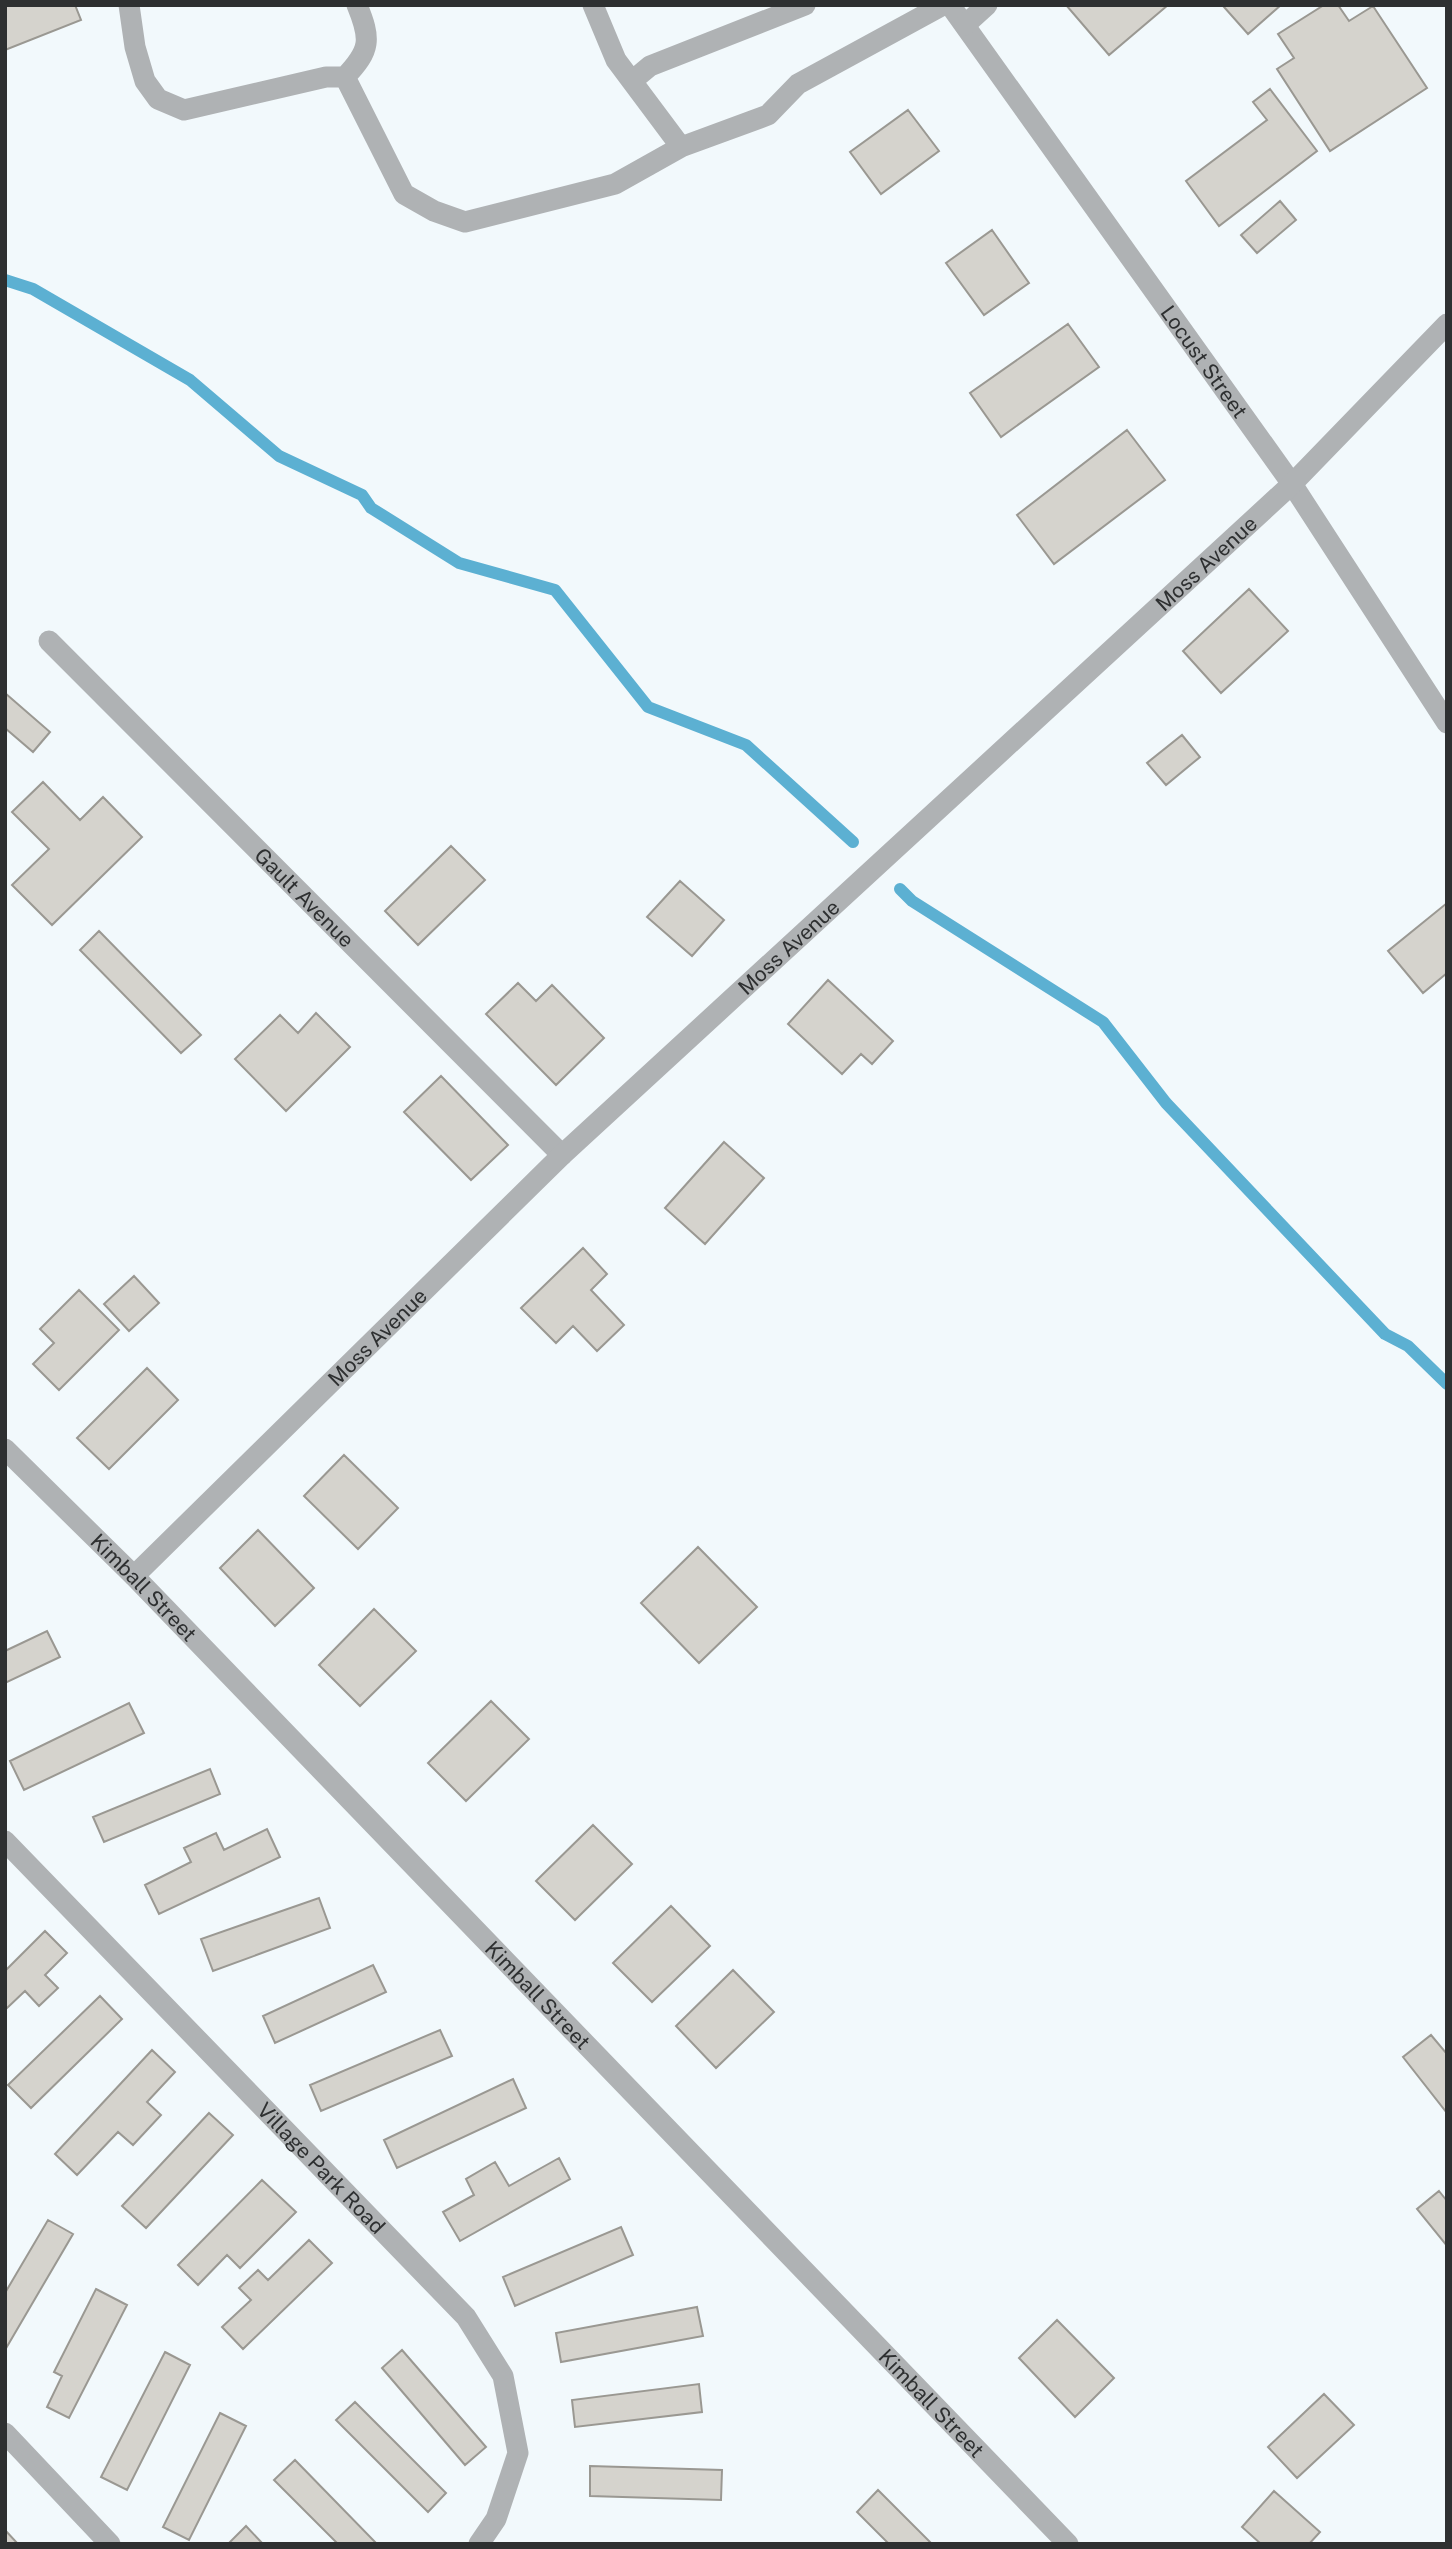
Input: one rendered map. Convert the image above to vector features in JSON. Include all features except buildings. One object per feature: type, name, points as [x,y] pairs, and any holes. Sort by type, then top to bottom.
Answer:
[{"type":"street","points":[[129,5],[135,47],[145,80],[158,99],[184,110],[326,76],[345,77],[363,58],[368,33],[357,5]]},
{"type":"street","points":[[593,5],[616,60],[681,147]]},
{"type":"street","points":[[632,81],[650,66],[805,5]]},
{"type":"street","points":[[345,77],[404,194],[434,211],[465,222],[615,184],[681,147],[768,115],[797,84],[943,5]]},
{"type":"street","name":"Locust Street","points":[[950,5],[1292,484],[1447,723]]},
{"type":"street","points":[[965,25],[987,5]]},
{"type":"street","name":"Moss Avenue","points":[[134,1576],[562,1154],[1292,484],[1447,324]]},
{"type":"street","name":"Gault Avenue","points":[[49,641],[562,1154]]},
{"type":"street","name":"Kimball Street","points":[[5,1449],[134,1576],[1068,2544]]},
{"type":"street","name":"Village Park Road","points":[[5,1841],[466,2317],[503,2376],[517,2453],[496,2519],[479,2544]]},
{"type":"street","points":[[5,2433],[110,2544]]},
{"type":"waterway","points":[[5,280],[33,289],[190,380],[279,456],[362,495],[371,508],[459,563],[555,590],[648,707],[746,745],[853,842]]},
{"type":"waterway","points":[[900,889],[912,901],[1103,1022],[1166,1103],[1385,1334],[1408,1346],[1447,1384]]}]
